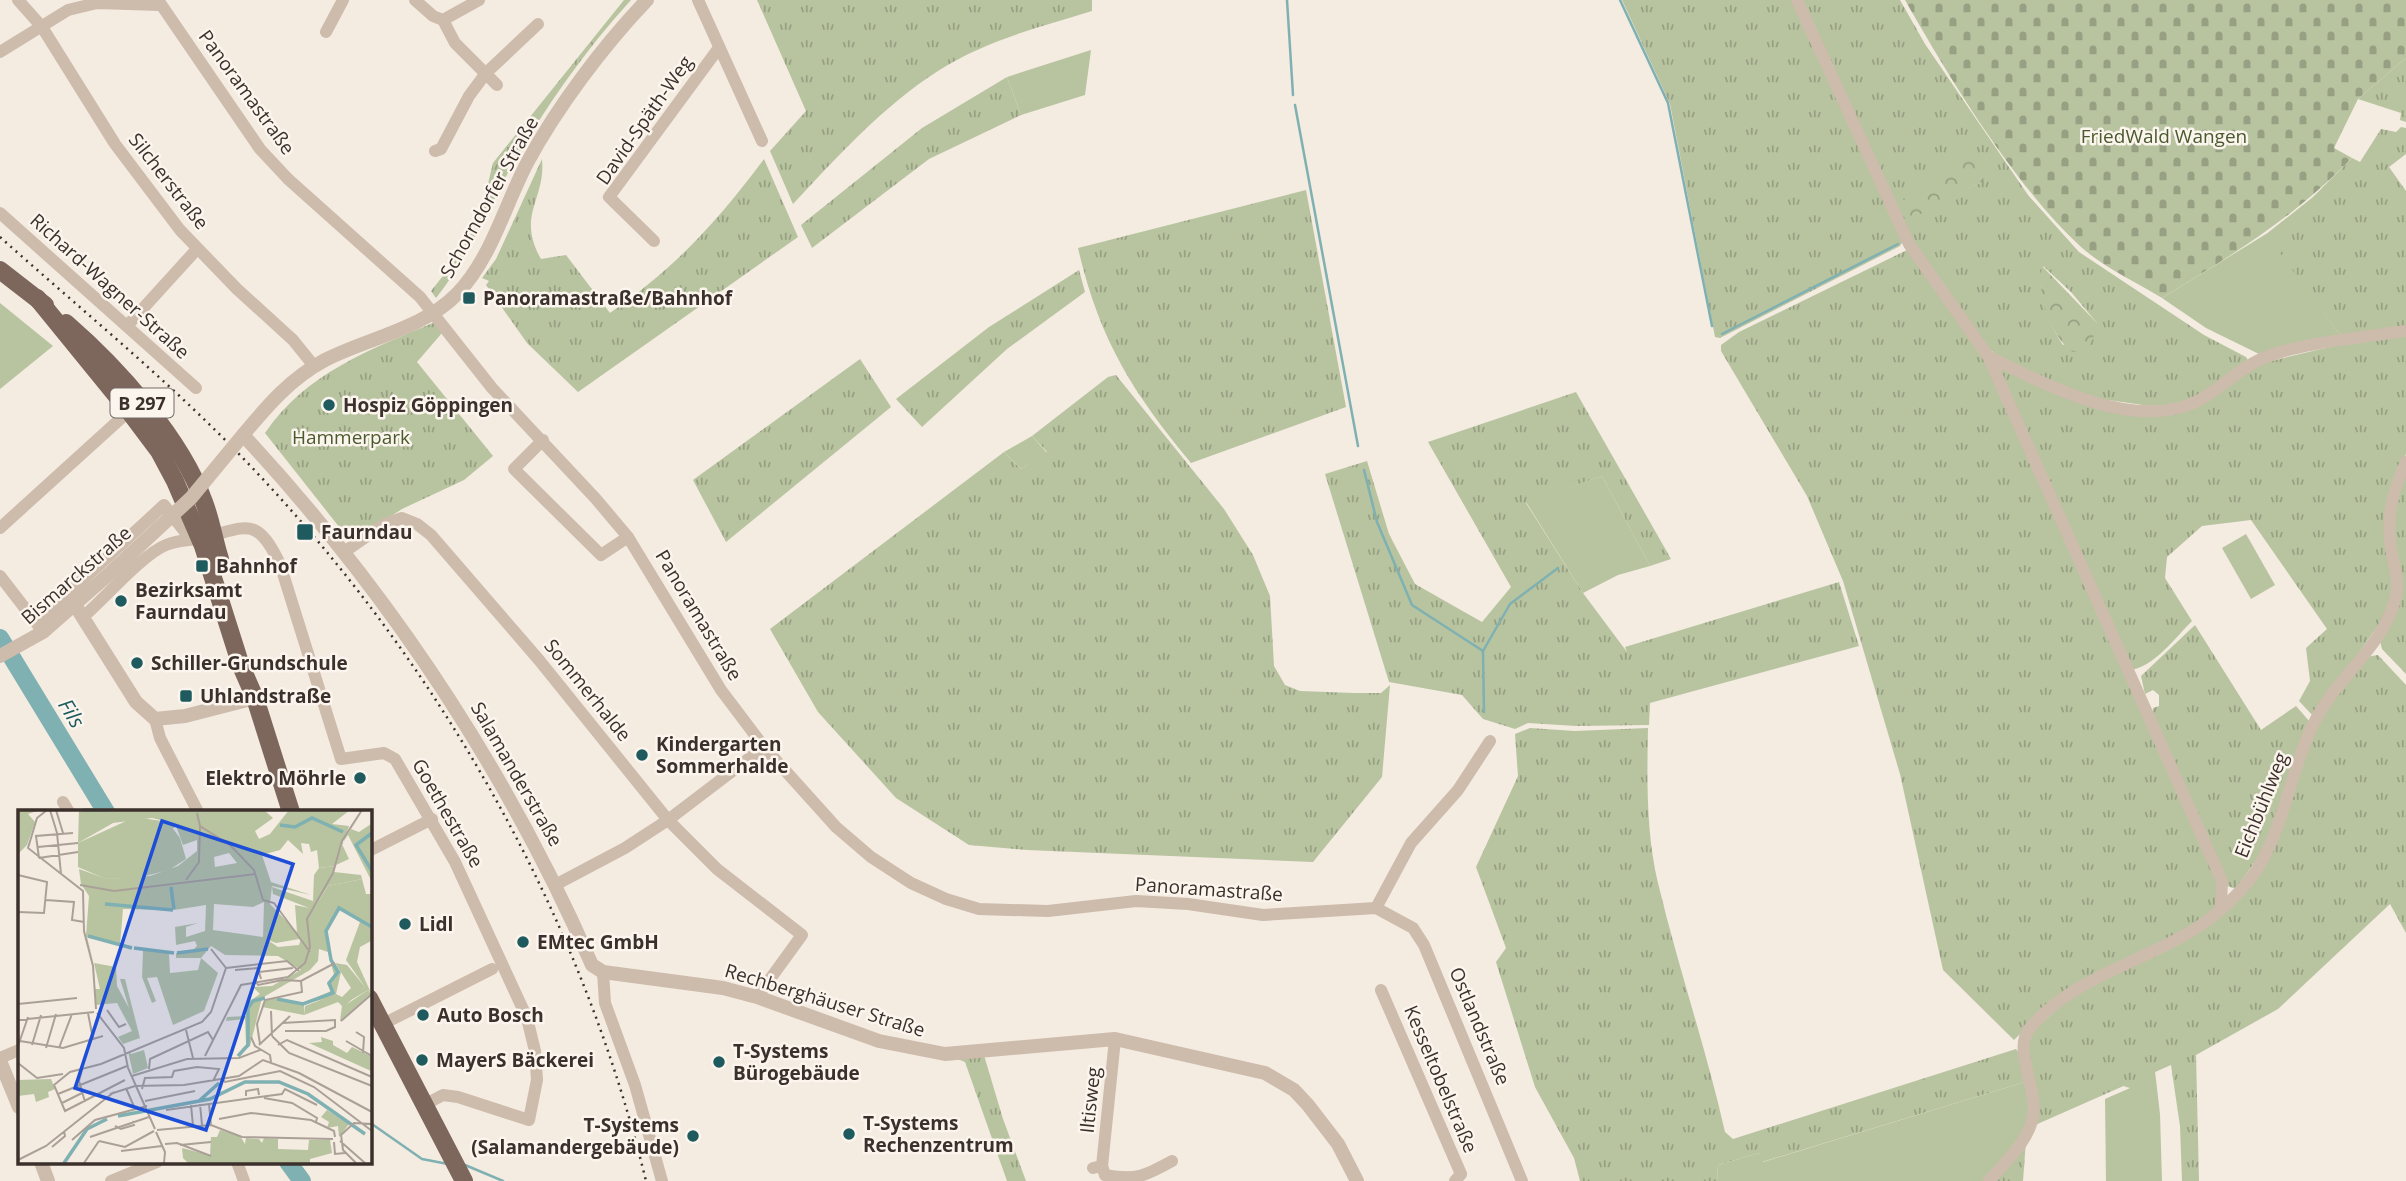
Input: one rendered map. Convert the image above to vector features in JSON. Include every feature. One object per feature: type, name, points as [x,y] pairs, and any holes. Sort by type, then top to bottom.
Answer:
[{"type":"main road","name":"B 297","points":[[0,270],[37,298],[110,366],[148,410],[190,474],[204,502],[201,536]]},
{"type":"main road","name":"B 297","points":[[37,298],[125,415],[159,451],[201,536],[248,653],[255,698],[290,810]]},
{"type":"main road","points":[[371,1002],[449,1152],[459,1177]]},
{"type":"street","name":"Silcherstraße","points":[[18,0],[42,27],[115,144],[197,249],[306,355]]},
{"type":"street","points":[[326,32],[343,0]]},
{"type":"street","points":[[415,0],[433,16],[443,20],[455,43],[497,85]]},
{"type":"street","points":[[443,20],[479,0]]},
{"type":"street","name":"Schorndorfer Straße","points":[[205,480],[269,404],[298,377],[306,355],[432,315],[467,282],[528,161],[556,116],[647,0]]},
{"type":"street","points":[[698,0],[762,141]]},
{"type":"street","points":[[1797,0],[1909,244],[1988,355],[2222,881],[2221,908]]},
{"type":"street","points":[[0,51],[68,10],[97,3],[159,2]]},
{"type":"street","name":"Panoramastraße","points":[[159,2],[260,149],[288,179],[398,276],[492,387],[543,440],[628,537],[721,690],[764,747],[836,827],[871,858],[911,883],[946,900],[979,909],[1048,911],[1136,901],[1188,904],[1263,915],[1376,908]]},
{"type":"street","points":[[435,151],[441,149],[469,96],[486,74],[538,24]]},
{"type":"street","name":"David-Späth-Weg","points":[[654,241],[609,197],[718,49]]},
{"type":"street","name":"Richard-Wagner-Straße","points":[[0,213],[196,388]]},
{"type":"street","points":[[127,326],[197,249]]},
{"type":"street","points":[[1988,355],[2077,397],[2129,408],[2165,410],[2202,399],[2259,360],[2339,341],[2406,331]]},
{"type":"street","points":[[0,528],[125,415]]},
{"type":"street","name":"Salamanderstraße","points":[[243,435],[344,552],[459,712],[531,834],[557,884],[592,965],[603,972]]},
{"type":"street","points":[[543,440],[514,469],[601,555],[628,537]]},
{"type":"street","name":"Eichbühlweg","points":[[1989,1181],[2029,1130],[2034,1115],[2034,1098],[2022,1044],[2028,1030],[2073,992],[2196,928],[2238,893],[2258,868],[2315,721],[2325,704],[2373,645],[2389,615],[2397,585],[2389,526],[2391,500],[2406,462]]},
{"type":"street","name":"Bismarckstraße","points":[[79,611],[109,575],[205,480]]},
{"type":"street","name":"Bismarckstraße","points":[[0,656],[24,643],[164,505],[201,536]]},
{"type":"street","name":"Sommerhalde","points":[[344,552],[383,525],[402,518],[417,524],[431,535],[539,660],[668,820],[717,869],[803,935],[757,997]]},
{"type":"street","name":"Goethestraße","points":[[201,536],[245,527],[254,529],[267,541],[280,564],[341,759],[384,753],[395,759],[432,819],[493,937],[527,1018],[535,1051],[537,1080],[529,1120],[458,1097],[443,1096],[424,1105]]},
{"type":"street","name":"Bismarckstraße","points":[[40,627],[79,611],[128,577],[162,546],[201,536]]},
{"type":"street","points":[[0,576],[40,627]]},
{"type":"street","points":[[79,611],[136,702],[155,719],[160,738],[197,810]]},
{"type":"street","points":[[155,719],[185,716],[255,698]]},
{"type":"street","points":[[1376,908],[1410,843],[1458,790],[1490,741]]},
{"type":"street","points":[[557,884],[625,848],[668,820],[764,747]]},
{"type":"street","points":[[371,850],[432,819]]},
{"type":"street","name":"Ostlandstraße","points":[[1376,908],[1413,928],[1424,945],[1522,1181]]},
{"type":"street","points":[[383,1024],[492,970]]},
{"type":"street","points":[[603,972],[605,1003],[635,1085],[662,1181]]},
{"type":"street","name":"Rechberghäuser Straße","points":[[603,972],[723,988],[757,997],[878,1041],[945,1054],[1115,1039],[1274,1076],[1294,1090],[1321,1121],[1354,1180]]},
{"type":"street","name":"Kesseltobelstraße","points":[[1381,989],[1461,1174],[1455,1181]]},
{"type":"street","name":"Iltisweg","points":[[1115,1039],[1098,1167],[1105,1175],[1123,1180],[1140,1179],[1172,1161]]},
{"type":"street","points":[[18,1050],[0,1059],[18,1104]]},
{"type":"street","points":[[42,1164],[48,1181]]},
{"type":"street","points":[[111,1181],[152,1164]]},
{"type":"street","points":[[237,1164],[244,1181]]},
{"type":"green space","points":[[624,0],[631,0],[581,60],[537,124],[467,251],[436,298],[431,291],[458,257],[480,217],[493,163]]},
{"type":"green space","points":[[757,0],[1092,0],[1092,11],[993,43],[938,71],[880,116],[793,204],[770,151],[806,111]]},
{"type":"green space","points":[[1622,0],[1793,0],[1903,241],[1900,246],[1720,338],[1715,337],[1670,104]]},
{"type":"green space","points":[[1801,0],[1900,0],[1925,44],[2028,195],[2079,252],[2204,335],[2246,357],[2249,362],[2203,394],[2180,404],[2150,406],[2087,397],[2003,359],[1985,346],[1912,240]],"holes":[[[1982,182],[1933,206],[1902,199]],[[2043,266],[2071,292],[2097,323],[2063,345],[2053,327],[2043,297]]]},
{"type":"green space","name":"FriedWald Wangen","points":[[1905,0],[2406,0],[2406,58],[2358,99],[2334,148],[2352,158],[2284,218],[2162,298],[2099,261],[2056,222],[1985,130]]},
{"type":"green space","points":[[1091,50],[1085,95],[1021,115],[1007,77]]},
{"type":"green space","points":[[2406,58],[2406,122],[2400,120],[2401,113],[2358,99]]},
{"type":"green space","points":[[1007,77],[1021,115],[929,159],[812,248],[801,225],[922,128]]},
{"type":"green space","points":[[2401,127],[2406,128],[2406,154],[2389,167],[2406,191],[2406,328],[2341,336],[2265,235],[2313,197],[2352,158],[2360,162],[2381,129],[2396,132]]},
{"type":"green space","points":[[1965,155],[1980,158],[1988,172],[1982,182],[1911,219],[1902,199],[1919,193]]},
{"type":"green space","points":[[542,159],[540,186],[531,219],[534,244],[541,259],[566,255],[610,313],[655,279],[694,243],[764,159],[798,237],[578,392],[527,343],[486,285],[489,281],[482,278],[496,259]]},
{"type":"green space","points":[[1306,190],[1346,407],[1191,463],[1151,412],[1120,363],[1096,310],[1078,248]]},
{"type":"green space","points":[[2266,234],[2341,336],[2259,354],[2206,328],[2162,298]]},
{"type":"green space","points":[[1907,250],[1985,359],[2219,886],[2219,902],[2211,914],[2042,1012],[2014,1040],[1943,970],[1900,774],[1843,581],[1807,496],[1721,351],[1721,345],[1739,332]]},
{"type":"green space","points":[[2042,266],[2097,323],[2087,347],[2072,352],[2057,335],[2043,300]]},
{"type":"green space","points":[[1079,270],[1085,292],[1007,349],[922,427],[896,399],[989,327]]},
{"type":"green space","points":[[0,303],[53,346],[0,389]]},
{"type":"green space","name":"Hammerpark","points":[[435,322],[442,333],[417,362],[493,456],[464,480],[402,509],[351,542],[265,433],[300,394],[320,378],[364,353]]},
{"type":"green space","points":[[2406,335],[2406,454],[2391,494],[2395,578],[2386,614],[2314,717],[2299,701],[2310,681],[2306,648],[2327,629],[2251,520],[2202,526],[2167,557],[2165,578],[2192,621],[2156,658],[2130,670],[2000,370],[2005,364],[2042,385],[2164,413],[2262,363],[2347,343]]},
{"type":"green space","points":[[860,359],[891,407],[726,542],[693,480]]},
{"type":"green space","points":[[1116,375],[1224,509],[1253,555],[1270,596],[1274,666],[1285,685],[1300,691],[1381,693],[1390,685],[1382,777],[1313,862],[1027,850],[969,845],[896,798],[818,712],[770,629],[1004,452],[1021,469],[1047,452],[1032,436],[1108,377]]},
{"type":"green space","points":[[1576,392],[1671,559],[1650,566],[1602,476],[1526,503],[1583,593],[1627,652],[1625,647],[1839,582],[1859,646],[1650,703],[1649,725],[1576,726],[1528,723],[1515,729],[1483,719],[1462,695],[1389,682],[1325,474],[1367,461],[1389,534],[1415,584],[1482,622],[1511,587],[1428,442]]},
{"type":"green space","points":[[1032,436],[1047,453],[1021,469],[1004,452]]},
{"type":"green space","points":[[2406,468],[2406,674],[2382,649],[2380,641],[2391,617],[2392,524]]},
{"type":"green space","points":[[1602,476],[1650,566],[1618,575],[1583,593],[1526,502]]},
{"type":"green space","points":[[2246,534],[2275,585],[2251,599],[2222,548]]},
{"type":"green space","points":[[2195,625],[2261,730],[2296,706],[2310,722],[2263,850],[2236,889],[2227,886],[2152,718],[2153,708],[2159,706],[2159,695],[2153,690],[2145,694],[2141,676]]},
{"type":"green space","points":[[2378,655],[2406,685],[2406,933],[2390,904],[2278,1009],[2196,1055],[2199,1181],[2182,1181],[2180,1126],[2171,1065],[2033,1126],[2027,1051],[2032,1032],[2074,994],[2153,954],[2251,884],[2328,705],[2366,657]]},
{"type":"green space","points":[[1530,728],[1575,731],[1648,728],[1648,806],[1654,864],[1725,1132],[1733,1139],[2016,1049],[2022,1057],[2028,1081],[1762,1162],[1759,1153],[1718,1165],[1717,1181],[1580,1181],[1574,1158],[1535,1087],[1496,962],[1506,948],[1476,867],[1518,776],[1515,734]]},
{"type":"green space","points":[[983,1052],[1003,1119],[1026,1181],[1007,1181],[965,1062],[945,1054]]},
{"type":"green space","points":[[2155,1071],[2160,1114],[2162,1181],[2106,1181],[2105,1099],[2130,1088],[2123,1086]]},
{"type":"green space","points":[[2028,1081],[2028,1127],[1986,1181],[1717,1181],[1718,1165],[1759,1153],[1763,1162]]},
{"type":"green space","points":[[2026,1140],[2023,1181],[1992,1181]]},
{"type":"waterway","points":[[1287,0],[1293,95]]},
{"type":"waterway","points":[[1620,0],[1668,103],[1712,326]]},
{"type":"waterway","points":[[1295,105],[1358,446]]},
{"type":"waterway","points":[[1722,334],[1898,244]]},
{"type":"waterway","points":[[1364,470],[1377,522],[1412,605],[1483,651],[1484,712]]},
{"type":"waterway","points":[[1483,651],[1510,604],[1558,568]]},
{"type":"waterway","name":"Fils","points":[[0,638],[105,810]]},
{"type":"waterway","points":[[371,1123],[422,1159],[448,1164]]},
{"type":"waterway","name":"Fils","points":[[289,1164],[302,1181]]},
{"type":"waterway","points":[[465,1165],[503,1181]]},
{"type":"railway","points":[[0,237],[165,382],[228,443],[326,551],[389,631],[446,716],[498,803],[544,894],[585,987],[619,1083],[646,1181]]},
{"type":"place","name":"Panoramastraße/Bahnhof","points":[[469,298]]},
{"type":"place","name":"Hospiz Göppingen","points":[[329,405]]},
{"type":"place","name":"Faurndau","points":[[305,532]]},
{"type":"place","name":"Bahnhof","points":[[202,566]]},
{"type":"place","name":"Bezirksamt Faurndau","points":[[121,601]]},
{"type":"place","name":"Schiller-Grundschule","points":[[137,663]]},
{"type":"place","name":"Uhlandstraße","points":[[186,696]]},
{"type":"place","name":"Kindergarten Sommerhalde","points":[[642,755]]},
{"type":"place","name":"Elektro Möhrle","points":[[360,778]]},
{"type":"place","name":"Lidl","points":[[405,924]]},
{"type":"place","name":"EMtec GmbH","points":[[523,942]]},
{"type":"place","name":"Auto Bosch","points":[[423,1015]]},
{"type":"place","name":"MayerS Bäckerei","points":[[422,1060]]},
{"type":"place","name":"T-Systems Bürogebäude","points":[[719,1062]]},
{"type":"place","name":"T-Systems Rechenzentrum","points":[[849,1134]]},
{"type":"place","name":"T-Systems (Salamandergebäude)","points":[[693,1136]]}]
